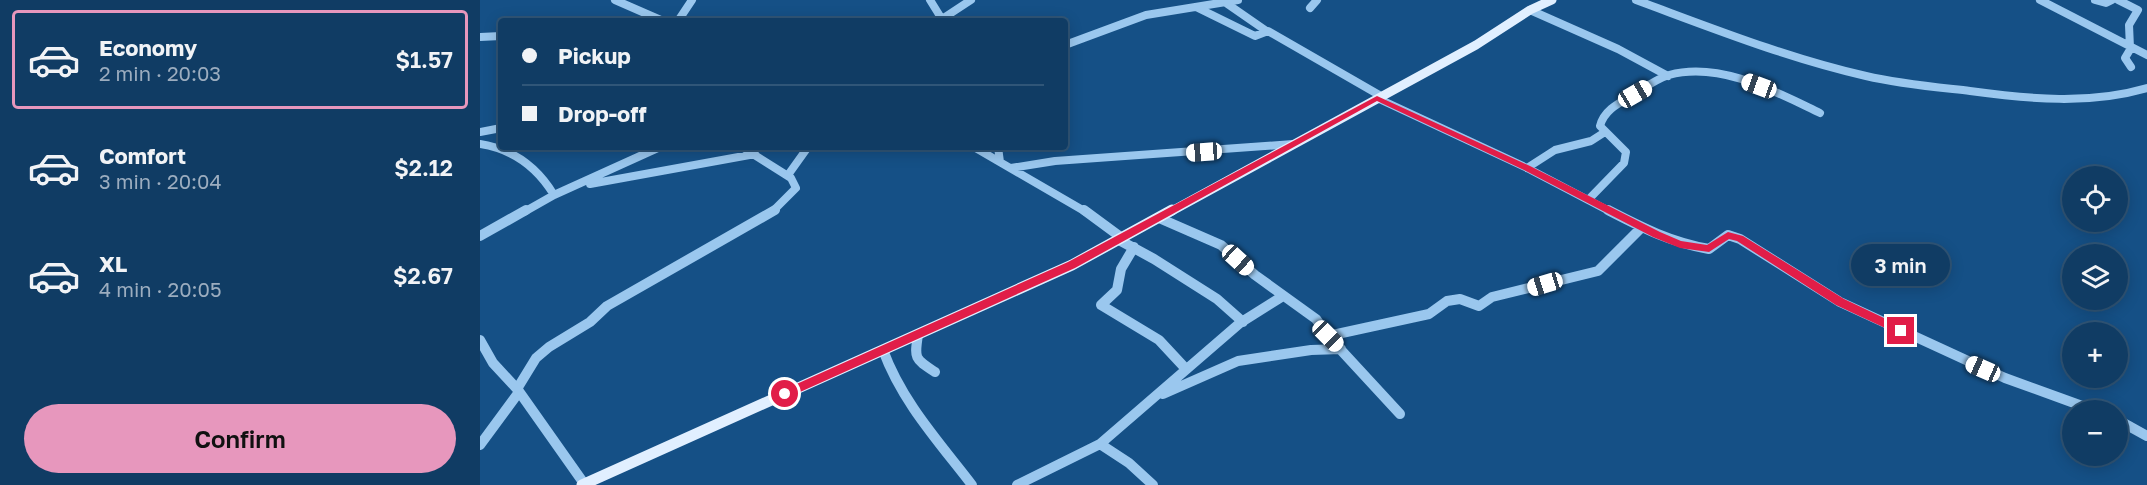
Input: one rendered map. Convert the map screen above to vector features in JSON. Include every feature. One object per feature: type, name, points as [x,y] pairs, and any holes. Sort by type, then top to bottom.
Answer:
[{"type":"main road","points":[[584,485],[1072,265],[1476,45],[1530,10],[1552,0]]},
{"type":"street","points":[[615,0],[656,18]]},
{"type":"street","points":[[680,18],[692,0]]},
{"type":"street","points":[[930,0],[942,18]]},
{"type":"street","points":[[946,18],[971,0]]},
{"type":"street","points":[[1177,0],[1184,10]]},
{"type":"street","points":[[1068,44],[1146,15],[1238,0]]},
{"type":"street","points":[[1310,8],[1317,0]]},
{"type":"street","points":[[1636,0],[1750,42],[1839,69],[1893,82],[2040,100],[2093,99],[2147,88]]},
{"type":"street","points":[[2040,0],[2147,55]]},
{"type":"street","points":[[2095,0],[2106,3],[2112,0]]},
{"type":"street","points":[[2118,0],[2138,10],[2147,8]]},
{"type":"street","points":[[1226,3],[1265,30],[1379,97],[1527,168],[1642,227],[1680,244],[1702,249],[1715,246],[1728,236],[1740,238],[1840,302],[2005,378],[2066,400]]},
{"type":"street","points":[[1198,8],[1255,36],[1265,30]]},
{"type":"street","points":[[1530,10],[1601,39],[1668,76]]},
{"type":"street","points":[[2131,66],[2125,58],[2131,48],[2129,25],[2138,10]]},
{"type":"street","points":[[480,37],[498,36]]},
{"type":"street","points":[[1588,200],[1624,163],[1627,156],[1626,152],[1600,126],[1601,118],[1612,107],[1668,76],[1682,72],[1724,74],[1779,93],[1820,112]]},
{"type":"street","points":[[480,132],[498,129]]},
{"type":"street","points":[[1527,168],[1557,149],[1592,142],[1605,132]]},
{"type":"street","points":[[480,144],[498,147]]},
{"type":"street","points":[[1011,168],[1055,161],[1293,144]]},
{"type":"street","points":[[507,150],[520,158],[548,183],[554,195]]},
{"type":"street","points":[[480,236],[554,195],[653,150]]},
{"type":"street","points":[[480,445],[494,429],[518,391],[525,373],[536,358],[549,347],[590,322],[608,306],[775,210],[796,188],[788,175],[748,150]]},
{"type":"street","points":[[788,175],[806,150]]},
{"type":"street","points":[[979,150],[1068,200],[1105,224],[1120,239],[1206,291],[1237,314],[1243,322]]},
{"type":"street","points":[[998,150],[1000,162]]},
{"type":"street","points":[[575,186],[660,173],[755,154]]},
{"type":"street","points":[[1159,218],[1221,245],[1255,275],[1316,319],[1328,336],[1400,414]]},
{"type":"street","points":[[1328,336],[1429,314],[1446,301],[1460,299],[1479,306],[1492,297],[1598,271],[1642,227]]},
{"type":"street","points":[[1134,247],[1120,269],[1118,290],[1101,305],[1159,340],[1186,369]]},
{"type":"street","points":[[1017,485],[1035,474],[1054,469],[1100,444],[1243,322],[1283,296]]},
{"type":"street","points":[[918,335],[915,355],[919,362],[935,372]]},
{"type":"street","points":[[480,340],[493,363],[518,391],[584,485]]},
{"type":"street","points":[[1152,398],[1238,361],[1341,349]]},
{"type":"street","points":[[883,350],[891,372],[914,411],[972,485]]},
{"type":"street","points":[[2128,426],[2147,436]]},
{"type":"street","points":[[1100,444],[1129,463],[1154,485]]},
{"type":"route","points":[[785,394],[1072,265],[1377,98],[1527,168],[1656,235],[1702,249],[1709,249],[1728,236],[1740,238],[1840,302],[1901,331]]}]
